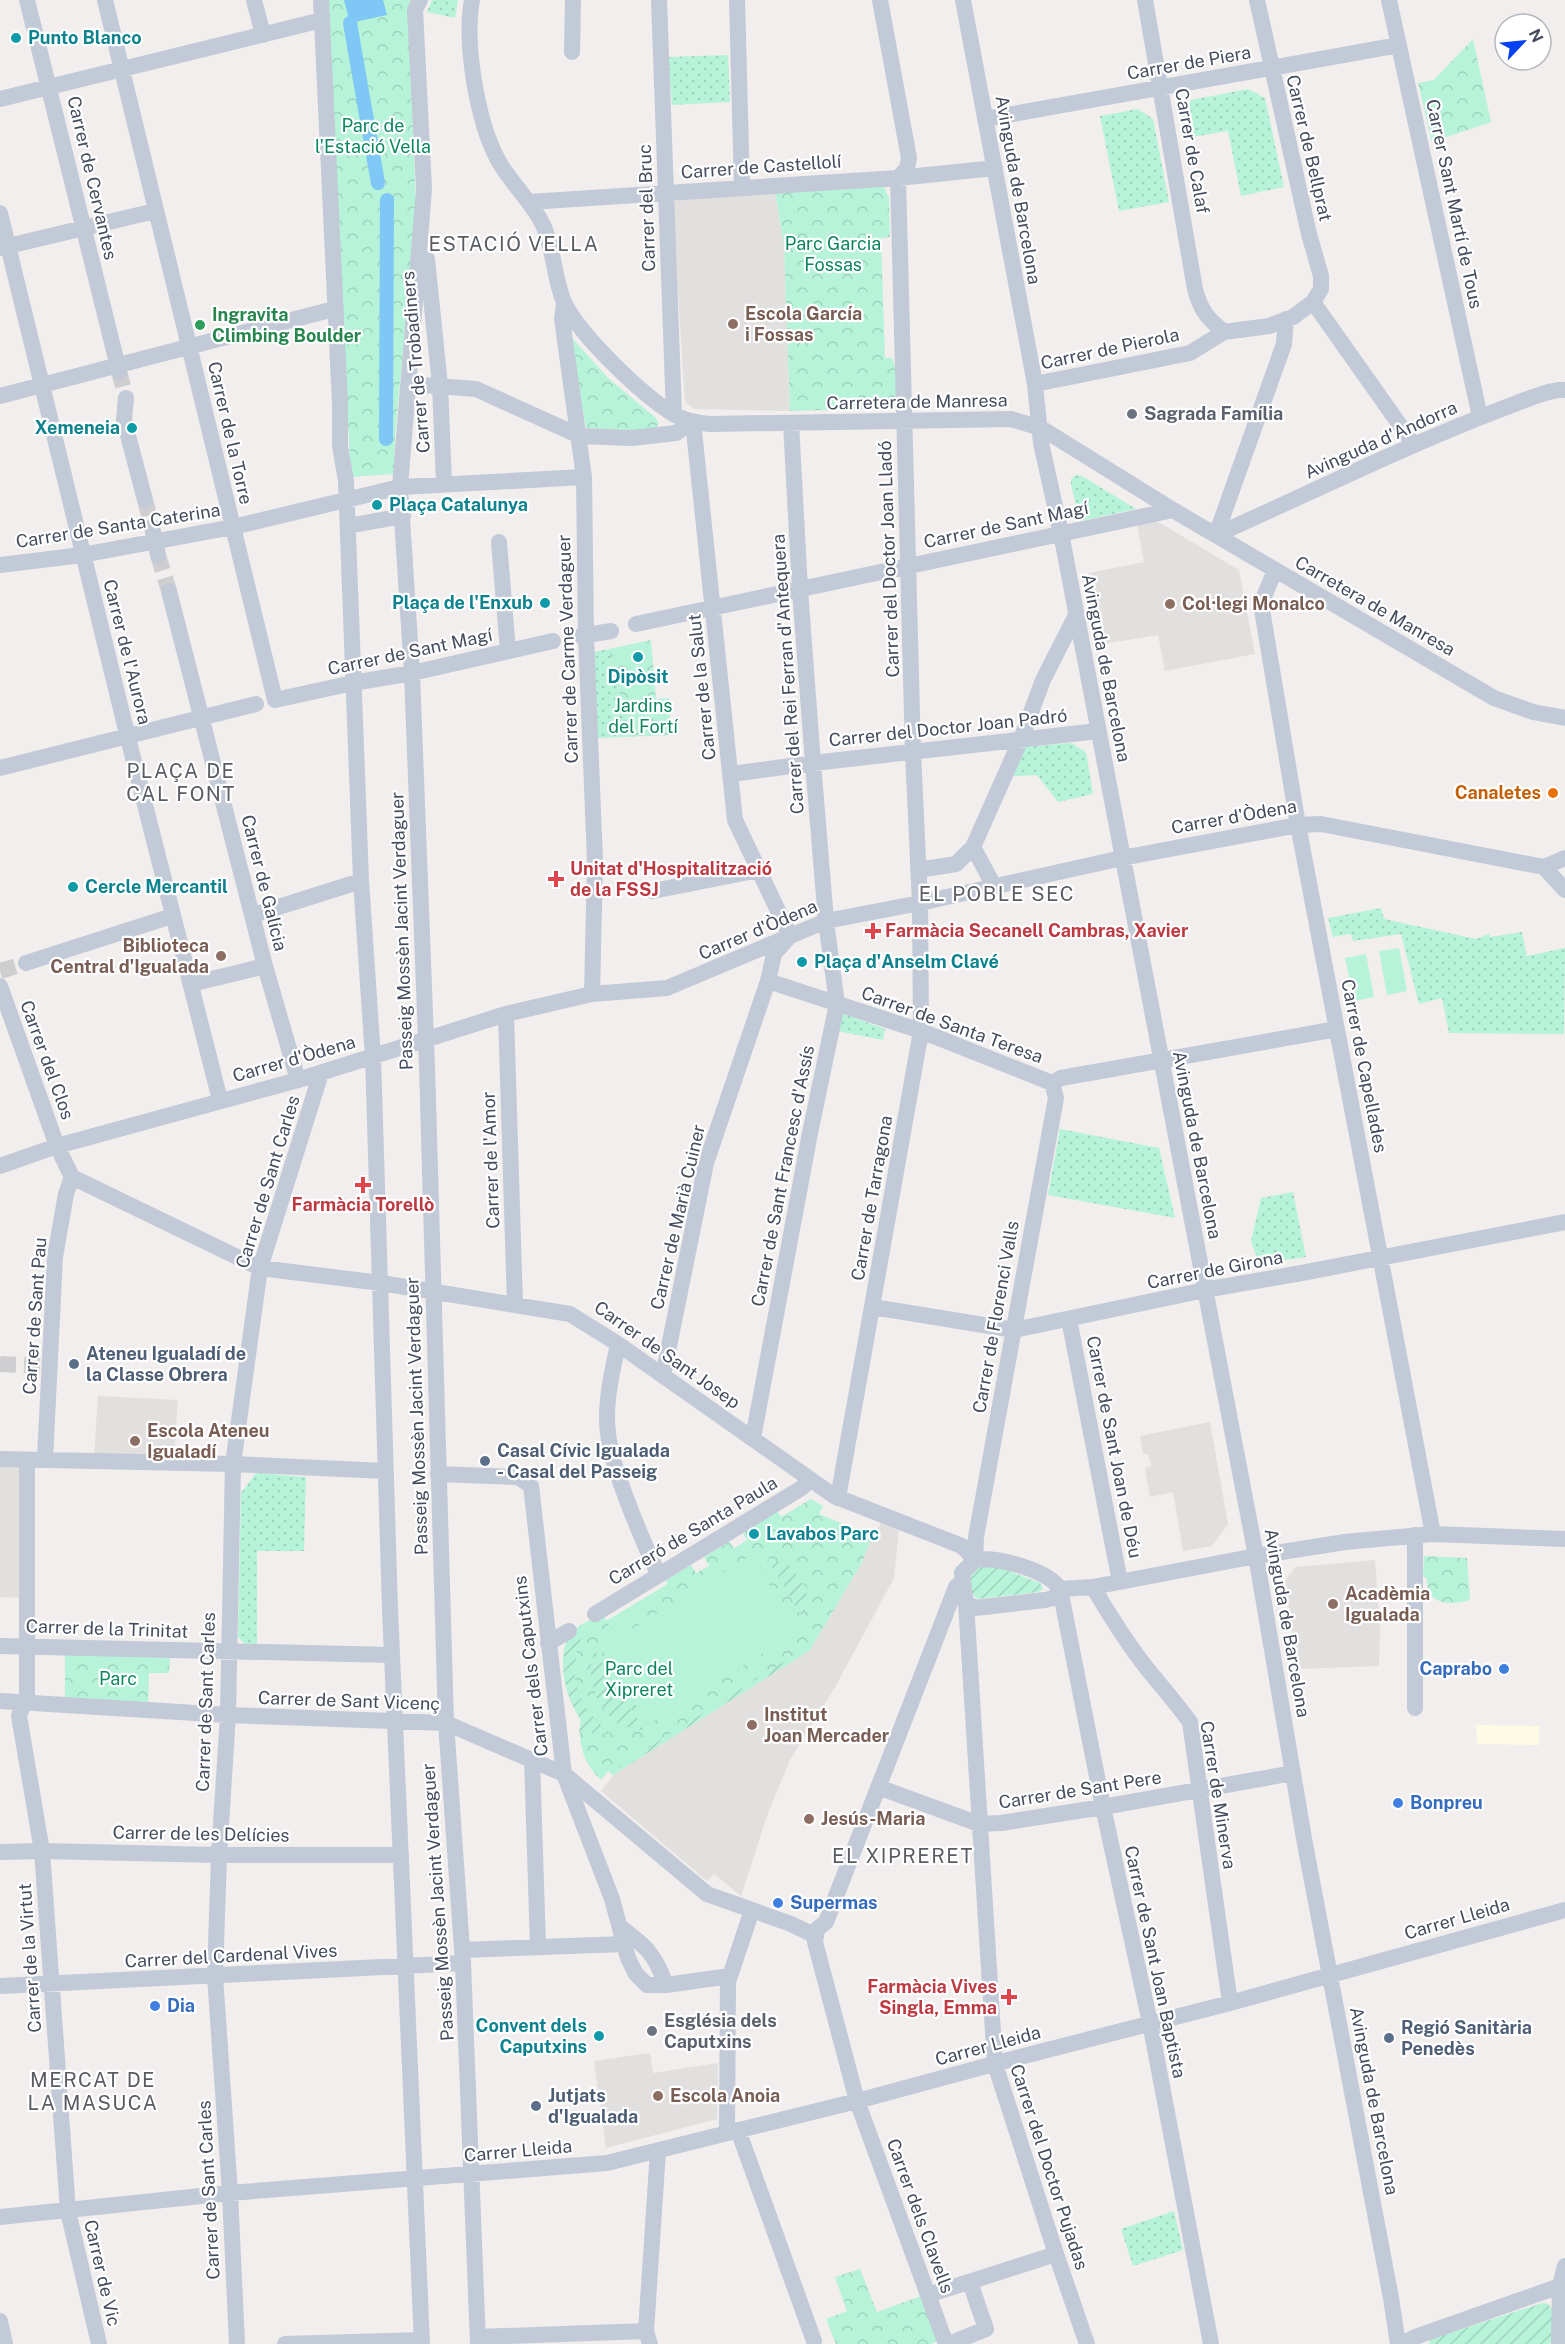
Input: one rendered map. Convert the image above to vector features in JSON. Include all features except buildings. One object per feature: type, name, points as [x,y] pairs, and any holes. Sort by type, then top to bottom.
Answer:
[{"type":"street","name":"Carrer de Cervantes","points":[[27,0],[119,368]]},
{"type":"street","name":"Carrer de la Torre","points":[[105,0],[274,700]]},
{"type":"street","points":[[254,0],[263,35]]},
{"type":"street","name":"Passeig Mossèn Jacint Verdaguer","points":[[321,0],[340,446],[347,499],[361,881],[373,1056],[392,1655],[407,1967],[413,2180],[422,2342]]},
{"type":"street","name":"Carrer de Trobadiners","points":[[400,487],[424,189],[416,10],[420,0]]},
{"type":"street","name":"Carretera de Manresa","points":[[472,0],[468,34],[485,128],[498,160],[529,202],[544,228],[564,304],[579,328],[615,365],[630,380],[674,414],[691,422],[710,424],[1011,419],[1041,428],[1173,510],[1494,698],[1533,712],[1565,718]]},
{"type":"street","points":[[573,0],[573,52]]},
{"type":"street","name":"Carrer del Bruc","points":[[659,0],[674,414]]},
{"type":"street","points":[[737,0],[742,188]]},
{"type":"street","points":[[879,0],[909,158],[907,168],[898,178]]},
{"type":"street","name":"Avinguda de Barcelona","points":[[963,0],[1035,384],[1041,443],[1061,533],[1256,1556],[1293,1773],[1398,2344]]},
{"type":"street","name":"Carrer de Calaf","points":[[1145,0],[1195,289],[1201,309],[1224,332]]},
{"type":"street","name":"Carrer de Bellprat","points":[[1257,0],[1309,234],[1321,276],[1321,289],[1313,302]]},
{"type":"street","name":"Carrer Sant Martí de Tous","points":[[1389,0],[1480,417]]},
{"type":"street","points":[[0,99],[322,20]]},
{"type":"street","name":"Carrer de Piera","points":[[985,119],[1399,45]]},
{"type":"street","name":"Carrer de Castellolí","points":[[529,202],[898,178],[995,168]]},
{"type":"street","name":"Carrer del Doctor Joan Lladó","points":[[898,178],[913,753],[920,903]]},
{"type":"street","points":[[4,247],[155,211]]},
{"type":"street","name":"Carrer de l'Aurora","points":[[0,213],[4,247],[220,1100]]},
{"type":"street","name":"Carrer de Trobadiners","points":[[421,238],[427,253],[440,385],[444,483]]},
{"type":"street","points":[[1224,332],[1269,326],[1286,319],[1313,302],[1414,446]]},
{"type":"street","name":"Carrer de Carme Verdaguer","points":[[564,304],[562,318],[584,477],[584,635],[595,862],[592,994]]},
{"type":"street","points":[[0,396],[119,368],[190,346],[334,309]]},
{"type":"street","points":[[1216,535],[1284,344],[1286,319]]},
{"type":"street","name":"Carrer de Pierola","points":[[1035,384],[1190,353],[1224,332]]},
{"type":"street","points":[[410,384],[476,389],[580,436],[632,438],[676,433],[691,422]]},
{"type":"street","name":"Avinguda d'Andorra","points":[[1216,535],[1480,417],[1560,389],[1565,390]]},
{"type":"street","points":[[126,399],[124,420],[145,500]]},
{"type":"street","name":"Carrer de la Salut","points":[[691,422],[694,431],[735,820],[790,936]]},
{"type":"street","name":"Carrer del Rei Ferran d'Antequera","points":[[791,423],[800,590],[826,921]]},
{"type":"street","points":[[347,499],[400,487],[584,477]]},
{"type":"street","name":"Passeig Mossèn Jacint Verdaguer","points":[[400,487],[412,673],[446,1723],[463,1957],[478,2341]]},
{"type":"street","name":"Carrer de Santa Caterina","points":[[0,565],[82,555],[233,527],[347,499]]},
{"type":"street","name":"Carrer de Sant Magí","points":[[636,624],[1173,510]]},
{"type":"street","points":[[348,526],[403,516]]},
{"type":"street","points":[[499,542],[505,575],[508,651]]},
{"type":"street","points":[[1261,604],[1275,570]]},
{"type":"street","points":[[1261,604],[1278,588],[1297,583]]},
{"type":"street","name":"Carrer de Galícia","points":[[169,591],[265,966],[298,1080]]},
{"type":"street","name":"Carrer de Capellades","points":[[1261,604],[1298,825],[1433,1534]]},
{"type":"street","points":[[918,870],[956,864],[973,847],[1021,739],[1043,680],[1076,615]]},
{"type":"street","points":[[584,635],[611,631]]},
{"type":"street","name":"Carrer de Sant Magí","points":[[274,700],[412,673],[554,641]]},
{"type":"street","points":[[0,768],[128,738],[256,704]]},
{"type":"street","name":"Carrer del Doctor Joan Padró","points":[[731,774],[1098,731]]},
{"type":"street","name":"Carrer d'Òdena","points":[[0,1166],[57,1146],[298,1080],[506,1014],[592,994],[667,988],[826,921],[920,903],[1122,858],[1298,825],[1321,824],[1544,867]]},
{"type":"street","points":[[973,847],[994,886]]},
{"type":"street","points":[[1565,858],[1544,867],[1565,890]]},
{"type":"street","points":[[653,891],[759,870]]},
{"type":"street","points":[[253,915],[361,881]]},
{"type":"street","name":"Carrer de Tarragona","points":[[838,1498],[921,1031],[920,903]]},
{"type":"street","points":[[26,963],[172,916]]},
{"type":"street","name":"Carrer de Sant Francesc d'Assís","points":[[753,1438],[810,1133],[837,1004],[826,921]]},
{"type":"street","name":"Carrer de Marià Cuiner","points":[[663,1376],[706,1162],[768,981],[774,954],[790,936]]},
{"type":"street","points":[[191,984],[265,966]]},
{"type":"street","name":"Carrer de Santa Teresa","points":[[768,981],[921,1031],[1052,1083],[1058,1078],[1337,1029]]},
{"type":"street","name":"Carrer del Clos","points":[[0,986],[57,1146],[72,1177]]},
{"type":"street","name":"Carrer de l'Amor","points":[[506,1014],[514,1305]]},
{"type":"street","name":"Carrer de Sant Carles","points":[[237,2344],[230,2193],[215,1976],[219,1855],[228,1715],[233,1464],[260,1268],[321,1073]]},
{"type":"street","name":"Carrer de Florenci Valls","points":[[975,1560],[976,1537],[1056,1098],[1052,1083]]},
{"type":"street","name":"Carrer de Sant Josep","points":[[72,1177],[260,1268],[381,1283],[570,1314],[618,1344],[838,1498],[962,1546],[975,1560]]},
{"type":"street","name":"Carrer de Sant Pau","points":[[45,1459],[56,1257],[66,1194],[72,1177]]},
{"type":"street","name":"Carrer de Girona","points":[[873,1307],[1014,1330],[1205,1290],[1565,1222]]},
{"type":"street","name":"Carrer de Sant Joan de Déu","points":[[1069,1319],[1120,1582]]},
{"type":"street","points":[[618,1344],[609,1394],[607,1417],[609,1438],[618,1479],[659,1575]]},
{"type":"street","points":[[0,1459],[233,1464],[385,1471]]},
{"type":"street","name":"Carrer de la Virtut","points":[[27,1460],[27,1695],[19,1716],[42,1851],[68,2211]]},
{"type":"street","name":"Carrer dels Caputxins","points":[[438,1474],[518,1478],[531,1486],[564,1774],[612,1899],[624,1944],[636,1974],[647,1985],[666,1985],[730,1976]]},
{"type":"street","name":"Carreró de Santa Paula","points":[[595,1614],[800,1489],[811,1480]]},
{"type":"street","points":[[1415,1535],[1416,1708]]},
{"type":"street","points":[[857,2101],[815,1941],[817,1929],[826,1922],[956,1587],[962,1582],[962,1573],[975,1560],[997,1559],[1024,1568],[1047,1578],[1060,1589],[1093,1587],[1256,1556],[1345,1542],[1415,1535],[1565,1539]]},
{"type":"street","name":"Carrer del Doctor Pujadas","points":[[962,1582],[966,1603],[995,2064],[1087,2344]]},
{"type":"street","name":"Carrer de Minerva","points":[[1093,1587],[1113,1621],[1190,1722],[1198,1792],[1230,2003]]},
{"type":"street","points":[[966,1603],[975,1608],[1045,1600],[1054,1598],[1060,1589]]},
{"type":"street","name":"Carrer de Sant Joan Baptista","points":[[1060,1589],[1103,1808],[1150,2024],[1211,2344]]},
{"type":"street","points":[[548,1643],[569,1630]]},
{"type":"street","name":"Carrer de la Trinitat","points":[[0,1646],[392,1655]]},
{"type":"street","name":"Carrer de Sant Vicenç","points":[[0,1701],[228,1715],[446,1723],[564,1774],[707,1894],[791,1924],[816,1936]]},
{"type":"street","points":[[532,1760],[538,1946]]},
{"type":"street","name":"Carrer de Sant Pere","points":[[878,1786],[979,1824],[1001,1823],[1103,1808],[1293,1773]]},
{"type":"street","name":"Carrer de les Delícies","points":[[0,1852],[401,1855]]},
{"type":"street","points":[[752,1910],[728,1982],[733,2131],[814,2341]]},
{"type":"street","name":"Carrer Lleida","points":[[0,2217],[230,2193],[607,2163],[857,2101],[1230,2003],[1565,1910]]},
{"type":"street","points":[[620,1927],[641,1942],[658,1961],[666,1985]]},
{"type":"street","name":"Carrer del Cardenal Vives","points":[[0,1986],[407,1967],[538,1946],[624,1944]]},
{"type":"street","points":[[0,1978],[0,1986]]},
{"type":"street","name":"Carrer dels Clavells","points":[[857,2101],[947,2344]]},
{"type":"street","points":[[478,2341],[648,2338],[658,2151]]},
{"type":"street","name":"Carrer de Vic","points":[[68,2211],[99,2344]]},
{"type":"street","points":[[928,2295],[1056,2254]]},
{"type":"street","points":[[1559,2344],[1560,2286],[1565,2266]]},
{"type":"street","points":[[947,2344],[986,2329],[970,2282]]},
{"type":"street","points":[[1391,2298],[1412,2342],[1560,2286]]},
{"type":"street","points":[[0,2321],[5,2344]]},
{"type":"street","points":[[285,2344],[422,2342]]},
{"type":"shaded area","name":"Escola García i Fossas","points":[[775,192],[784,245],[790,411],[694,409],[685,402],[672,200]]},
{"type":"shaded area","name":"Col·legi Monalco","points":[[1155,520],[1239,570],[1255,654],[1165,671],[1158,635],[1103,644],[1089,573],[1144,562],[1137,524]]},
{"type":"shaded area","name":"Escola Ateneu Igualadí","points":[[98,1396],[178,1400],[174,1458],[94,1456]]},
{"type":"shaded area","points":[[1210,1422],[1228,1524],[1212,1546],[1183,1551],[1173,1492],[1150,1497],[1145,1468],[1151,1466],[1148,1454],[1143,1454],[1140,1436]]},
{"type":"shaded area","points":[[0,1465],[22,1465],[21,1598],[0,1597]]},
{"type":"shaded area","name":"Institut Joan Mercader","points":[[882,1522],[899,1530],[894,1578],[834,1689],[790,1760],[768,1813],[741,1896],[714,1874],[707,1881],[601,1791],[613,1775],[810,1650],[861,1564],[871,1539]]},
{"type":"shaded area","name":"Acadèmia Igualada","points":[[1375,1560],[1380,1628],[1379,1666],[1298,1669],[1285,1581],[1295,1567]]},
{"type":"shaded area","points":[[1476,1725],[1539,1726],[1539,1745],[1477,1744]]},
{"type":"shaded area","name":"Escola Anoia","points":[[650,2053],[653,2073],[718,2063],[717,2119],[606,2148],[594,2061]]},
{"type":"green space","name":"Parc de l'Estació Vella","points":[[328,0],[412,0],[408,8],[416,206],[395,437],[394,474],[351,477],[333,149]]},
{"type":"green space","points":[[432,0],[458,0],[455,18],[427,12]]},
{"type":"green space","points":[[1473,39],[1491,122],[1432,142],[1418,83],[1434,80]]},
{"type":"green space","points":[[728,55],[730,102],[672,105],[668,57]]},
{"type":"green space","points":[[1248,89],[1265,98],[1284,187],[1241,196],[1228,131],[1186,138],[1182,114],[1191,100]]},
{"type":"green space","points":[[1138,109],[1153,119],[1169,202],[1119,211],[1100,116]]},
{"type":"green space","name":"Parc Garcia Fossas","points":[[884,187],[889,198],[890,237],[881,238],[885,358],[892,358],[900,383],[898,408],[790,411],[784,245],[775,192]]},
{"type":"green space","points":[[570,339],[573,339],[608,378],[656,418],[659,424],[652,431],[586,428]]},
{"type":"green space","points":[[1076,475],[1082,476],[1136,509],[1080,521],[1071,485],[1071,479]]},
{"type":"green space","name":"Jardins del Fortí","points":[[651,640],[656,699],[669,698],[671,735],[624,737],[622,696],[609,649]]},
{"type":"green space","points":[[609,649],[622,696],[624,737],[597,738],[594,652]]},
{"type":"green space","points":[[1071,743],[1086,752],[1093,794],[1058,802],[1037,775],[1013,776],[1025,747]]},
{"type":"green space","points":[[1381,908],[1384,919],[1476,939],[1489,934],[1490,937],[1522,932],[1527,956],[1565,948],[1564,1034],[1449,1033],[1442,998],[1419,1004],[1401,934],[1353,941],[1351,934],[1333,937],[1328,918]]},
{"type":"green space","points":[[1399,948],[1407,991],[1387,995],[1379,951]]},
{"type":"green space","points":[[1366,954],[1374,997],[1354,1001],[1345,958]]},
{"type":"green space","points":[[841,1013],[885,1029],[883,1040],[837,1031]]},
{"type":"green space","points":[[1060,1129],[1159,1148],[1175,1218],[1048,1195]]},
{"type":"green space","points":[[1293,1192],[1306,1257],[1259,1264],[1251,1241],[1261,1198]]},
{"type":"green space","points":[[256,1473],[306,1477],[304,1551],[257,1551],[257,1645],[246,1645],[238,1637],[241,1493]]},
{"type":"green space","name":"Parc del Xipreret","points":[[811,1499],[823,1506],[819,1514],[860,1531],[878,1529],[871,1539],[861,1564],[810,1650],[613,1775],[608,1771],[601,1780],[590,1767],[583,1753],[580,1737],[581,1720],[571,1701],[564,1676],[564,1651],[573,1631],[601,1613],[607,1621],[668,1584],[666,1580],[691,1565],[696,1573],[709,1566],[704,1557],[729,1542],[734,1548],[747,1540],[743,1533],[777,1511],[781,1517]]},
{"type":"green space","points":[[751,1555],[798,1632],[648,1724],[601,1648]]},
{"type":"green space","points":[[1424,1556],[1467,1558],[1470,1600],[1448,1603],[1435,1599],[1428,1588],[1427,1579],[1423,1576]]},
{"type":"green space","points":[[767,1558],[794,1567],[797,1579],[807,1587],[804,1620]]},
{"type":"green space","points":[[991,1564],[1040,1583],[1043,1589],[1039,1592],[978,1599],[973,1595],[969,1580],[974,1569]]},
{"type":"green space","points":[[668,1584],[673,1592],[611,1629],[606,1621]]},
{"type":"green space","points":[[587,1622],[576,1655],[576,1683],[587,1709],[611,1734],[579,1732],[581,1720],[570,1701],[564,1678],[564,1655],[567,1644],[573,1632]]},
{"type":"green space","points":[[802,1650],[804,1654],[620,1770],[618,1767]]},
{"type":"green space","points":[[595,1651],[644,1730],[630,1728],[618,1722],[600,1703],[591,1678]]},
{"type":"green space","name":"Parc","points":[[65,1654],[170,1658],[169,1673],[149,1673],[148,1704],[65,1699]]},
{"type":"green space","points":[[1174,2211],[1183,2250],[1133,2266],[1121,2229]]},
{"type":"green space","points":[[860,2269],[877,2312],[921,2296],[937,2341],[931,2344],[836,2344],[826,2319],[847,2311],[835,2277]]},
{"type":"green space","points":[[1542,2303],[1548,2304],[1553,2310],[1549,2344],[1429,2344],[1430,2340],[1438,2337]]},
{"type":"water","points":[[344,0],[383,0],[387,15],[350,23]]},
{"type":"waterway","points":[[350,23],[378,183]]},
{"type":"waterway","points":[[386,439],[387,200]]},
{"type":"tunnel","points":[[119,371],[126,398]]},
{"type":"tunnel","points":[[145,500],[152,527]]},
{"type":"tunnel","points":[[158,555],[169,591]]},
{"type":"tunnel","points":[[0,971],[26,963]]},
{"type":"tunnel","points":[[0,1364],[50,1366]]},
{"type":"place","name":"Punto Blanco","points":[[16,38]]},
{"type":"place","name":"Escola García i Fossas","points":[[733,324]]},
{"type":"place","name":"Ingravita Climbing Boulder","points":[[200,325]]},
{"type":"place","name":"Sagrada Família","points":[[1132,414]]},
{"type":"place","name":"Xemeneia","points":[[132,428]]},
{"type":"place","name":"Plaça Catalunya","points":[[377,505]]},
{"type":"place","name":"Plaça de l'Enxub","points":[[545,603]]},
{"type":"place","name":"Col·legi Monalco","points":[[1170,604]]},
{"type":"place","name":"Dipòsit","points":[[638,657]]},
{"type":"place","name":"Canaletes","points":[[1553,793]]},
{"type":"place","name":"Unitat d'Hospitalització de la FSSJ","points":[[556,879]]},
{"type":"place","name":"Cercle Mercantil","points":[[73,887]]},
{"type":"place","name":"Farmàcia Secanell Cambras, Xavier","points":[[873,931]]},
{"type":"place","name":"Biblioteca Central d'Igualada","points":[[221,956]]},
{"type":"place","name":"Plaça d'Anselm Clavé","points":[[802,962]]},
{"type":"place","name":"Farmàcia Torellò","points":[[363,1185]]},
{"type":"place","name":"Ateneu Igualadí de la Classe Obrera","points":[[74,1364]]},
{"type":"place","name":"Escola Ateneu Igualadí","points":[[135,1441]]},
{"type":"place","name":"Casal Cívic Igualada - Casal del Passeig","points":[[485,1461]]},
{"type":"place","name":"Lavabos Parc","points":[[754,1534]]},
{"type":"place","name":"Acadèmia Igualada","points":[[1333,1604]]},
{"type":"place","name":"Caprabo","points":[[1504,1669]]},
{"type":"place","name":"Institut Joan Mercader","points":[[752,1725]]},
{"type":"place","name":"Bonpreu","points":[[1398,1803]]},
{"type":"place","name":"Jesús-Maria","points":[[809,1819]]},
{"type":"place","name":"Supermas","points":[[778,1903]]},
{"type":"place","name":"Farmàcia Vives Singla, Emma","points":[[1009,1997]]},
{"type":"place","name":"Dia","points":[[155,2006]]},
{"type":"place","name":"Església dels Caputxins","points":[[652,2031]]},
{"type":"place","name":"Convent dels Caputxins","points":[[599,2036]]},
{"type":"place","name":"Regió Sanitària Penedès","points":[[1389,2038]]},
{"type":"place","name":"Escola Anoia","points":[[658,2096]]},
{"type":"place","name":"Jutjats d'Igualada","points":[[536,2106]]},
{"type":"district","name":"ESTACIÓ VELLA","points":[[514,244]]},
{"type":"district","name":"PLAÇA DE CAL FONT","points":[[181,782]]},
{"type":"district","name":"EL POBLE SEC","points":[[997,894]]},
{"type":"district","name":"EL XIPRERET","points":[[903,1856]]},
{"type":"district","name":"MERCAT DE LA MASUCA","points":[[93,2092]]}]
